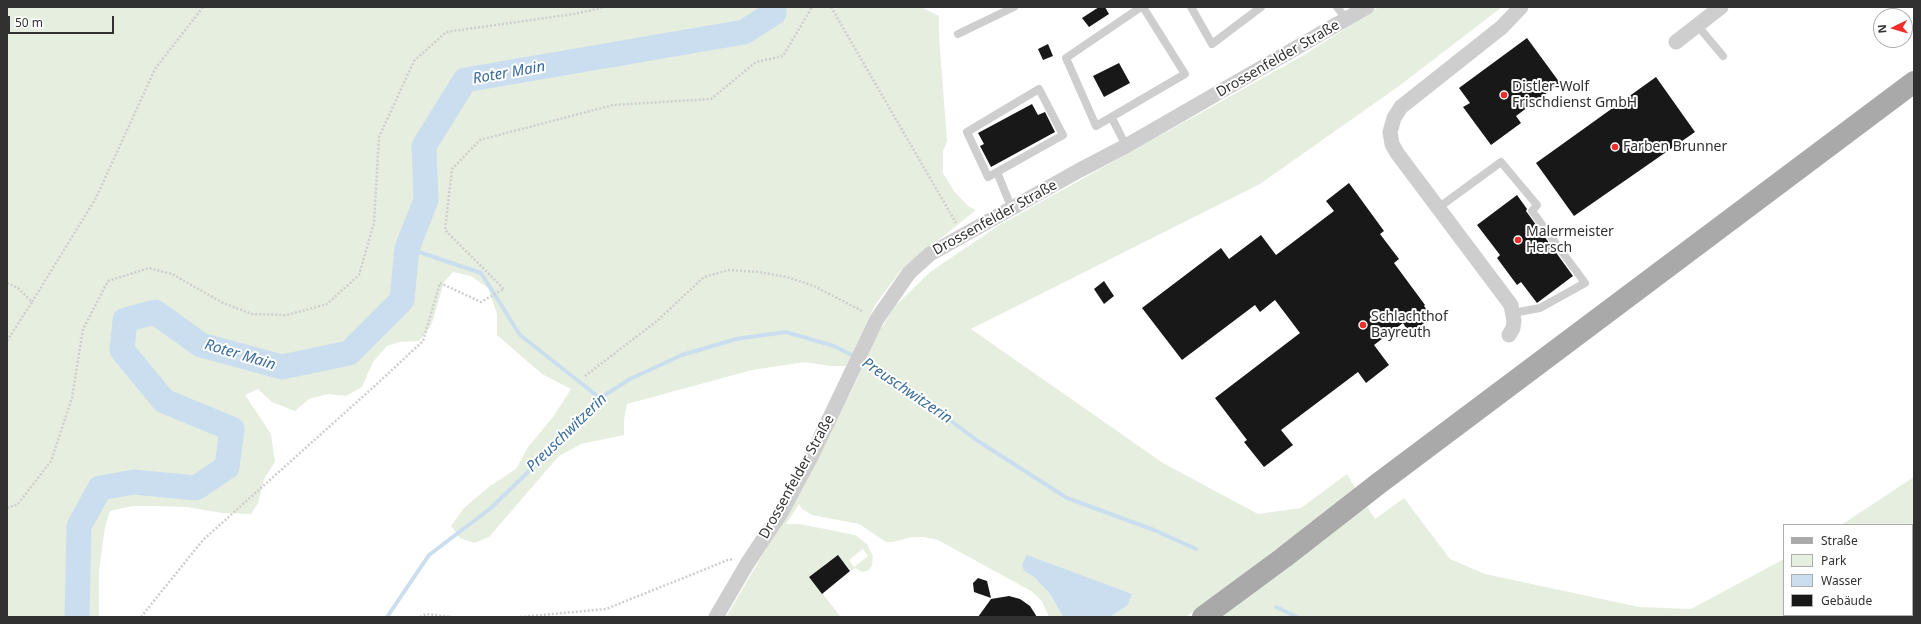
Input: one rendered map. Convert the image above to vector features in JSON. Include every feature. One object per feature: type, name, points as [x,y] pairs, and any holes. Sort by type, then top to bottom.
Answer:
[{"type":"main road","points":[[1203,617],[1914,82]]},
{"type":"street","name":"Drossenfelder Straße","points":[[716,617],[752,557],[778,518],[812,457],[875,323],[909,273],[930,254],[1078,171],[1126,146],[1347,20],[1367,7]]},
{"type":"street","points":[[1509,335],[1513,328],[1513,312],[1510,305],[1392,144],[1390,132],[1394,118],[1401,107],[1496,31],[1521,7]]},
{"type":"street","points":[[1676,42],[1721,7]]},
{"type":"lane","points":[[958,34],[1014,7]]},
{"type":"lane","points":[[1142,7],[1185,74],[1112,118],[1096,126],[1066,58],[1142,7]]},
{"type":"lane","points":[[1191,7],[1212,44],[1262,7]]},
{"type":"lane","points":[[1338,7],[1347,20]]},
{"type":"lane","points":[[1697,25],[1723,56]]},
{"type":"lane","points":[[1039,89],[1063,135],[997,172],[988,177],[967,132],[1039,89]]},
{"type":"lane","points":[[1112,118],[1126,146]]},
{"type":"lane","points":[[1438,208],[1501,162],[1537,205],[1532,211],[1585,283],[1540,308],[1513,312]]},
{"type":"lane","points":[[997,172],[1012,208]]},
{"type":"path","points":[[7,341],[96,198],[155,69],[203,7]]},
{"type":"path","points":[[7,508],[18,504],[51,461],[72,398],[83,329],[108,281],[149,268],[172,274],[223,303],[252,314],[287,315],[327,304],[359,276],[374,223],[379,137],[414,61],[446,32],[574,14],[606,7]]},
{"type":"path","points":[[140,617],[203,540],[423,341],[440,283],[480,302],[504,289],[445,230],[452,168],[480,140],[613,105],[711,99],[756,62],[783,56],[812,7]]},
{"type":"path","points":[[831,7],[963,236]]},
{"type":"path","points":[[585,376],[657,321],[704,277],[728,270],[758,272],[814,286],[875,323]]},
{"type":"path","points":[[7,283],[18,288],[32,302]]},
{"type":"path","points":[[520,617],[606,609],[728,560],[752,557]]},
{"type":"path","points":[[420,617],[426,614],[452,617]]},
{"type":"green space","points":[[7,7],[921,7],[939,16],[939,35],[947,141],[943,152],[943,173],[954,191],[968,206],[976,210],[901,270],[875,305],[846,366],[830,366],[805,362],[752,370],[627,404],[624,420],[624,435],[581,444],[559,456],[489,537],[474,543],[460,538],[451,526],[464,508],[490,486],[516,469],[528,447],[553,417],[571,389],[542,374],[497,335],[497,314],[488,288],[471,276],[453,272],[444,282],[431,326],[419,341],[400,342],[387,346],[373,362],[362,387],[346,396],[328,394],[309,399],[295,411],[272,402],[258,389],[245,395],[271,434],[275,462],[264,479],[258,503],[251,514],[222,513],[186,507],[158,506],[132,506],[110,511],[105,527],[99,571],[99,617],[7,617]]},
{"type":"green space","points":[[1379,7],[1502,7],[1399,86],[1260,184],[971,329],[1163,463],[1258,514],[1301,508],[1347,474],[1356,489],[1186,617],[1110,617],[1128,605],[1024,571],[1034,577],[1050,594],[1063,617],[1049,617],[1042,601],[1031,591],[938,540],[923,537],[912,537],[893,542],[886,542],[859,524],[812,515],[802,509],[799,504],[786,524],[800,524],[855,535],[867,544],[873,556],[872,566],[867,571],[862,572],[855,568],[851,571],[845,563],[841,566],[847,574],[842,578],[829,561],[809,577],[841,617],[726,617],[799,493],[852,390],[879,332],[894,307],[930,272],[998,226],[1304,55]],"holes":[[[863,549],[868,556],[854,567],[849,560]]]},
{"type":"green space","points":[[1914,477],[1914,617],[1218,617],[1366,505],[1375,519],[1404,498],[1450,559],[1485,574],[1639,607],[1691,609],[1783,560],[1783,616],[1913,616],[1913,524],[1843,524]]},
{"type":"water","points":[[1027,555],[1132,594],[1128,605],[1110,617],[1063,617],[1050,594],[1034,577],[1024,571],[1022,564]]},
{"type":"building","points":[[1099,7],[1105,7],[1109,14],[1089,27],[1082,18]]},
{"type":"building","name":"Distler-Wolf Frischdienst GmbH","points":[[1527,38],[1560,83],[1516,116],[1521,123],[1491,145],[1463,107],[1470,103],[1459,88]]},
{"type":"building","points":[[1048,44],[1053,56],[1043,60],[1038,49]]},
{"type":"building","points":[[1119,63],[1130,83],[1104,97],[1093,76]]},
{"type":"building","name":"Farben Brunner","points":[[1656,77],[1695,132],[1574,216],[1536,163]]},
{"type":"building","points":[[1032,104],[1038,115],[1045,112],[1055,132],[991,167],[980,146],[984,144],[978,133]]},
{"type":"building","name":"Schlachthof Bayreuth","points":[[1349,183],[1384,231],[1380,234],[1399,259],[1394,263],[1432,317],[1410,334],[1403,323],[1374,345],[1389,365],[1366,383],[1358,372],[1281,430],[1293,445],[1264,467],[1244,442],[1247,440],[1215,398],[1300,333],[1275,300],[1260,312],[1255,305],[1182,360],[1142,308],[1221,248],[1229,259],[1261,235],[1276,255],[1334,211],[1326,201]]},
{"type":"building","name":"Malermeister Hersch","points":[[1517,195],[1527,209],[1526,211],[1573,276],[1537,303],[1521,282],[1517,285],[1497,258],[1500,255],[1477,225]]},
{"type":"building","points":[[1104,281],[1114,296],[1104,304],[1094,289]]},
{"type":"building","points":[[838,555],[850,571],[822,594],[809,577]]},
{"type":"building","points":[[978,578],[987,581],[991,598],[974,592],[973,583]]},
{"type":"building","points":[[1009,596],[1020,599],[1030,606],[1037,617],[978,617],[991,599]]},
{"type":"waterway","name":"Roter Main","points":[[77,617],[79,526],[100,488],[134,482],[196,488],[227,467],[232,429],[164,401],[122,350],[125,320],[155,312],[201,345],[282,367],[349,353],[402,300],[407,248],[426,200],[424,146],[465,80],[744,32],[774,13],[774,7]]},
{"type":"waterway","points":[[407,248],[481,273],[520,335],[600,398]]},
{"type":"waterway","name":"Preuschwitzerin","points":[[387,617],[429,555],[491,508],[558,443],[600,398],[630,379],[682,355],[736,339],[786,332],[834,346],[883,371],[978,441],[1067,498],[1154,530],[1196,549]]},
{"type":"waterway","name":"Preuschwitzerin","points":[[1276,607],[1297,617]]},
{"type":"place","name":"Distler-Wolf Frischdienst GmbH","points":[[1504,95]]},
{"type":"place","name":"Farben Brunner","points":[[1615,147]]},
{"type":"place","name":"Malermeister Hersch","points":[[1518,240]]},
{"type":"place","name":"Schlachthof Bayreuth","points":[[1363,325]]}]
